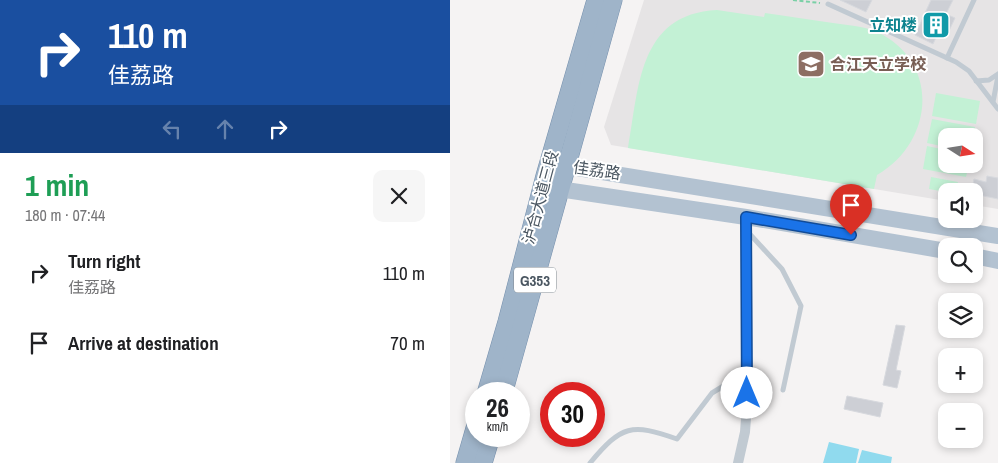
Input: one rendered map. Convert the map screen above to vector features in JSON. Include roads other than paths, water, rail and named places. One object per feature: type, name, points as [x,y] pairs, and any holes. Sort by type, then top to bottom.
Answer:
[{"type":"highway","name":"泸合大道三段","points":[[490,382],[531,261],[559,189],[596,0]]},
{"type":"highway","name":"泸合大道三段","points":[[506,382],[531,261],[544,176],[613,0]]},
{"type":"highway","points":[[465,463],[470,447]]},
{"type":"highway","points":[[483,463],[488,447]]},
{"type":"main road","name":"佳荔路","points":[[938,250],[746,224],[649,202],[559,189],[544,176],[565,166],[653,178],[998,236]]},
{"type":"main road","points":[[649,202],[653,178]]},
{"type":"main road","points":[[983,258],[998,261]]},
{"type":"street","points":[[738,463],[746,418],[746,224]]},
{"type":"lane","points":[[947,58],[974,0]]},
{"type":"lane","points":[[828,4],[947,58],[969,71],[998,109]]},
{"type":"lane","points":[[976,81],[989,80],[998,75]]},
{"type":"lane","points":[[993,102],[998,75]]},
{"type":"lane","points":[[746,224],[782,269],[802,306],[783,390]]},
{"type":"lane","points":[[590,463],[621,434],[637,428],[677,439],[712,394],[725,385],[747,381]]},
{"type":"water","points":[[829,442],[859,449],[856,463],[823,463]]},
{"type":"water","points":[[862,450],[892,457],[891,463],[858,463]]},
{"type":"place","name":"立知楼","points":[[936,25]]},
{"type":"place","name":"合江天立学校","points":[[811,64]]}]
